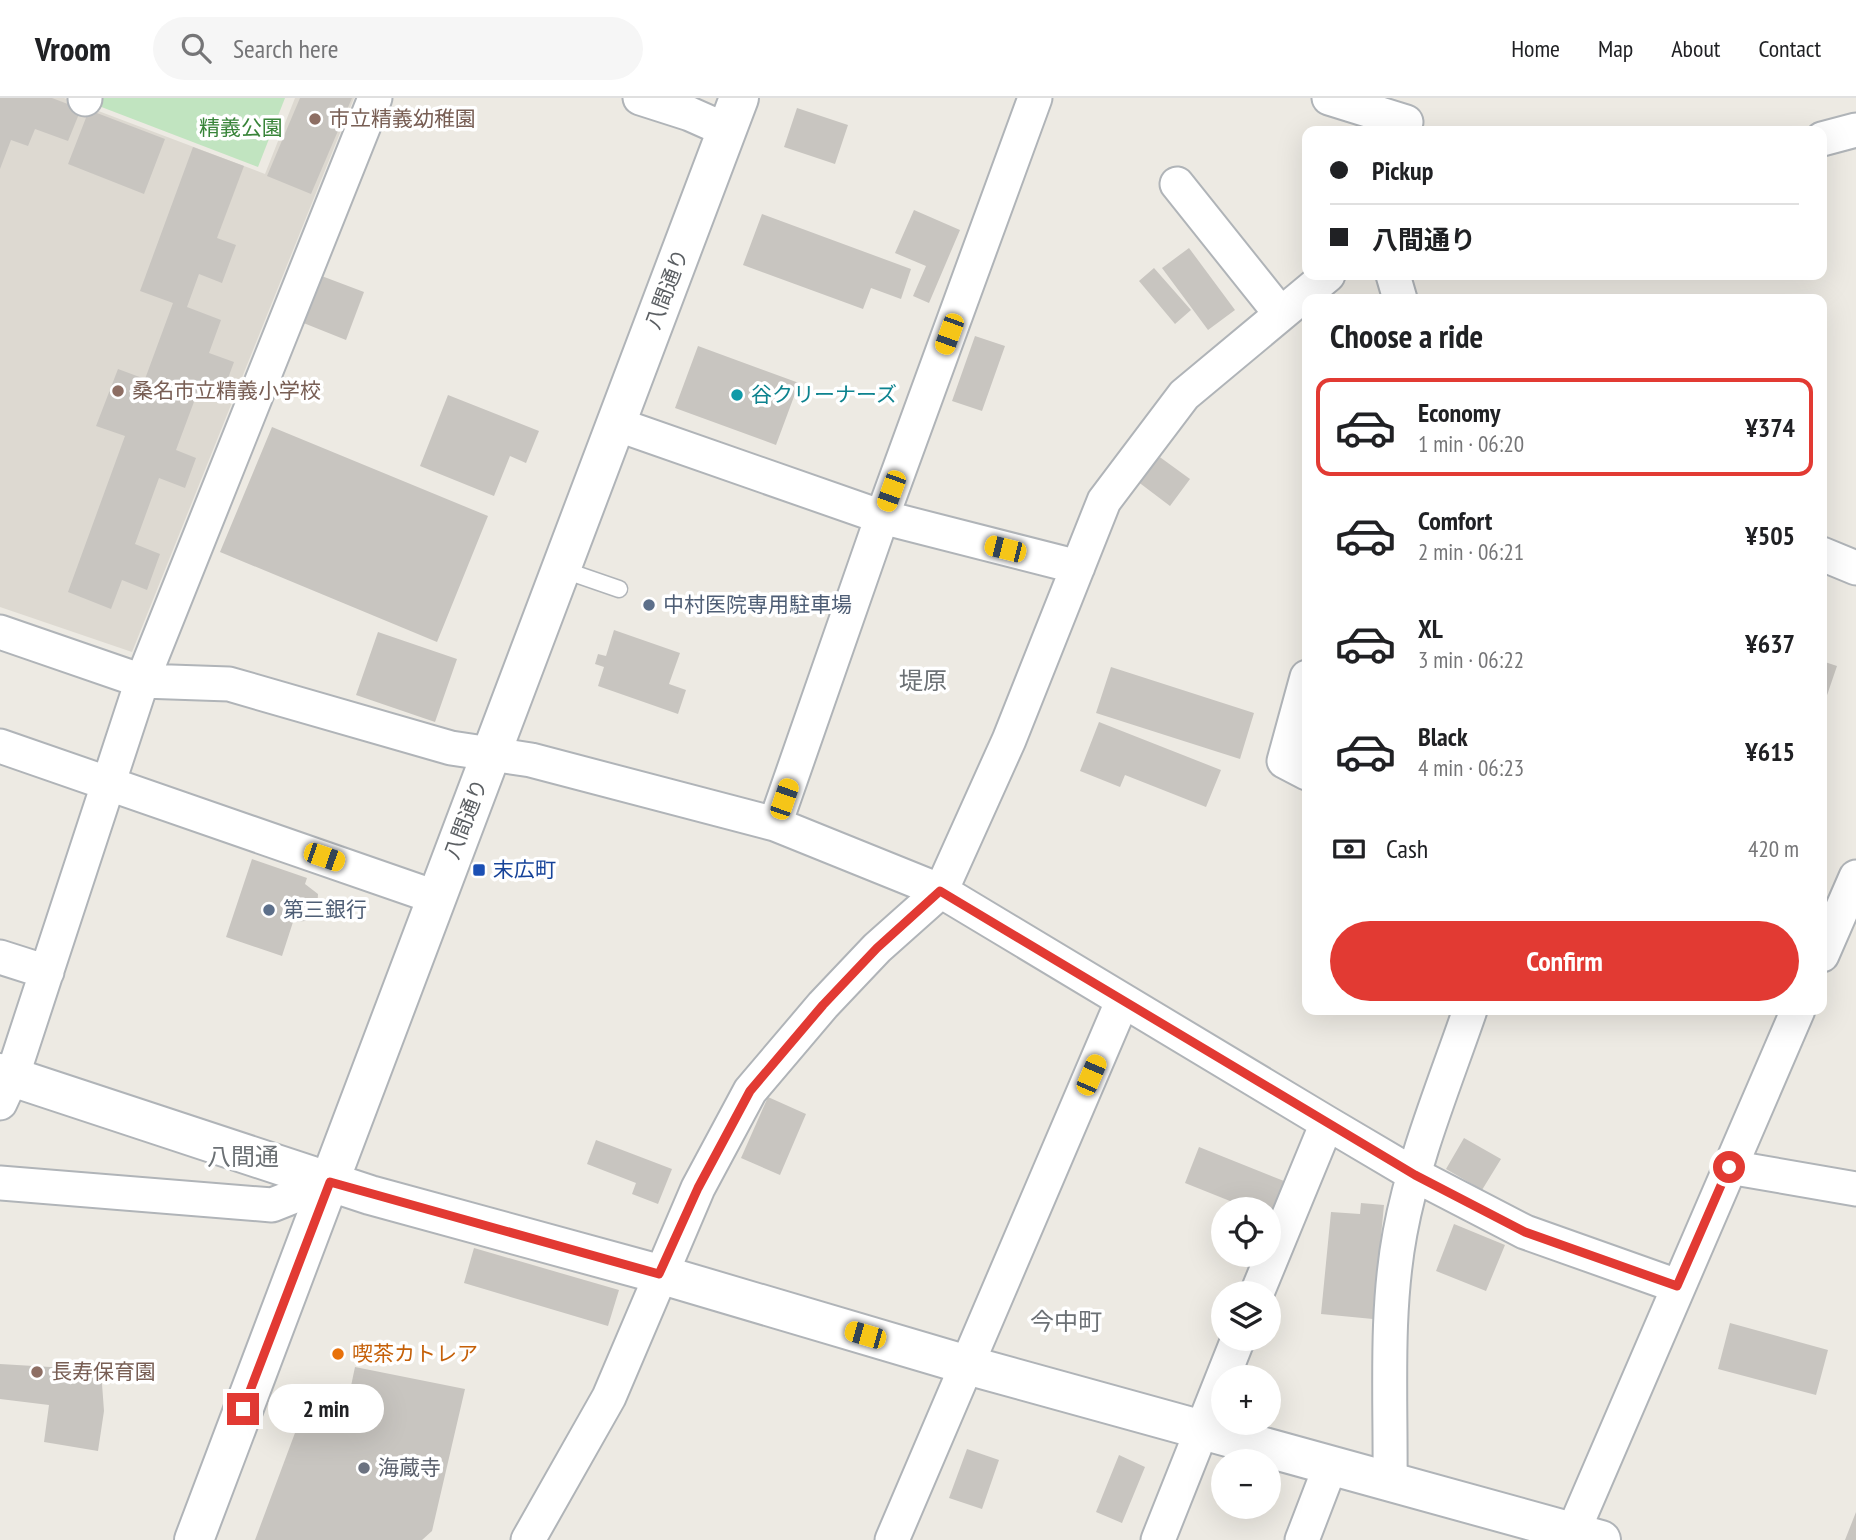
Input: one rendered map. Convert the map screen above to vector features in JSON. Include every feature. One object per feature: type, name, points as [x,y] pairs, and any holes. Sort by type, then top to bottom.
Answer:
[{"type":"street","points":[[375,98],[142,681],[47,972],[4,1085],[330,1182],[659,1274],[967,1365],[1201,1428],[1573,1535],[1677,1286],[1796,1015]]},
{"type":"street","points":[[640,98],[690,114],[733,114]]},
{"type":"street","points":[[775,824],[882,517],[1035,98]]},
{"type":"street","points":[[1329,98],[1408,117]]},
{"type":"street","name":"八間通り","points":[[194,1540],[733,114]]},
{"type":"street","points":[[1827,138],[1856,131]]},
{"type":"street","points":[[1177,184],[1280,313]]},
{"type":"street","points":[[1304,294],[1322,280]]},
{"type":"street","points":[[528,1540],[609,1397],[659,1274],[698,1188],[750,1091],[868,957],[940,891],[1009,740],[1104,501],[1184,395],[1302,296]]},
{"type":"street","points":[[616,424],[882,517],[1079,567]]},
{"type":"street","points":[[1827,556],[1856,568]]},
{"type":"street","points":[[0,632],[142,681],[229,684],[451,748],[492,752],[775,824],[940,891],[1327,1124],[1415,1175],[1525,1232],[1677,1286]]},
{"type":"street","points":[[1302,695],[1284,761],[1302,770]]},
{"type":"street","points":[[0,746],[435,897]]},
{"type":"street","points":[[1827,944],[1856,877]]},
{"type":"street","points":[[0,957],[47,972]]},
{"type":"street","points":[[892,1540],[1122,1002]]},
{"type":"street","points":[[1390,1482],[1392,1310],[1400,1234],[1415,1175],[1468,1015]]},
{"type":"street","points":[[1262,1281],[1327,1124]]},
{"type":"street","points":[[1729,1167],[1856,1189]]},
{"type":"street","points":[[0,1183],[272,1205],[330,1182]]},
{"type":"street","points":[[1158,1540],[1233,1351]]},
{"type":"street","points":[[1302,1540],[1330,1467]]},
{"type":"lane","points":[[561,569],[619,589]]},
{"type":"shaded area","name":"桑名市立精義小学校","points":[[0,98],[64,98],[265,174],[295,98],[354,98],[132,652],[0,607]]},
{"type":"green space","name":"精義公園","points":[[93,98],[285,98],[258,167],[91,103]]},
{"type":"building","points":[[0,98],[52,98],[81,109],[68,141],[35,129],[28,146],[11,140],[0,169]]},
{"type":"building","points":[[300,98],[352,98],[311,194],[267,176]]},
{"type":"building","points":[[797,108],[848,125],[835,164],[784,147]]},
{"type":"building","points":[[89,110],[165,139],[144,194],[68,164]]},
{"type":"building","points":[[193,147],[244,166],[217,238],[236,245],[222,283],[199,274],[187,307],[221,320],[209,353],[234,362],[220,400],[198,391],[176,450],[196,458],[185,488],[159,478],[135,544],[160,554],[147,590],[122,580],[111,609],[68,592],[125,436],[96,426],[118,369],[145,379],[173,303],[140,291]]},
{"type":"building","points":[[914,210],[960,230],[929,303],[913,296],[926,266],[895,253]]},
{"type":"building","points":[[762,214],[911,269],[901,299],[871,288],[863,309],[743,265]]},
{"type":"building","points":[[1189,248],[1235,310],[1208,330],[1162,268]]},
{"type":"building","points":[[1154,268],[1191,310],[1175,324],[1139,281]]},
{"type":"building","points":[[319,275],[364,292],[346,340],[301,322]]},
{"type":"building","points":[[975,336],[1005,346],[982,411],[952,401]]},
{"type":"building","name":"谷クリーナーズ","points":[[698,346],[799,383],[776,445],[675,408]]},
{"type":"building","points":[[448,395],[539,431],[526,463],[510,456],[494,496],[420,466]]},
{"type":"building","points":[[272,427],[488,516],[437,642],[220,552]]},
{"type":"building","points":[[1157,455],[1190,479],[1170,506],[1137,481]]},
{"type":"building","points":[[614,630],[680,653],[669,684],[686,690],[678,714],[598,686],[604,667],[595,664],[598,654],[606,656]]},
{"type":"building","points":[[378,632],[457,659],[435,722],[356,695]]},
{"type":"building","points":[[1827,663],[1837,666],[1827,695]]},
{"type":"building","points":[[1111,667],[1254,713],[1240,759],[1096,713]]},
{"type":"building","points":[[1099,722],[1221,770],[1206,807],[1125,775],[1120,787],[1080,771]]},
{"type":"building","points":[[252,859],[307,878],[305,884],[318,894],[317,911],[305,921],[293,922],[282,956],[226,937]]},
{"type":"building","points":[[768,1097],[806,1114],[780,1175],[741,1158]]},
{"type":"building","points":[[1464,1138],[1501,1159],[1482,1190],[1446,1169]]},
{"type":"building","points":[[596,1140],[672,1169],[658,1204],[632,1194],[636,1183],[587,1164]]},
{"type":"building","points":[[1199,1147],[1284,1181],[1278,1197],[1220,1197],[1185,1183]]},
{"type":"building","points":[[1361,1203],[1384,1205],[1373,1319],[1321,1314],[1331,1212],[1360,1214]]},
{"type":"building","points":[[1454,1224],[1505,1245],[1486,1291],[1436,1271]]},
{"type":"building","points":[[474,1248],[619,1290],[608,1326],[464,1283]]},
{"type":"building","points":[[1730,1323],[1828,1350],[1816,1395],[1718,1369]]},
{"type":"building","points":[[0,1364],[101,1370],[104,1411],[98,1451],[44,1442],[49,1405],[0,1399]]},
{"type":"building","name":"海蔵寺","points":[[355,1367],[465,1389],[432,1531],[422,1540],[255,1540],[308,1398],[347,1405]]},
{"type":"building","points":[[967,1449],[999,1460],[982,1509],[949,1498]]},
{"type":"building","points":[[1119,1455],[1145,1467],[1122,1523],[1096,1512]]},
{"type":"building","points":[[1856,1512],[1856,1540],[1845,1540]]},
{"type":"place","name":"市立精義幼稚園","points":[[315,119]]},
{"type":"place","name":"桑名市立精義小学校","points":[[118,391]]},
{"type":"place","name":"谷クリーナーズ","points":[[737,395]]},
{"type":"place","name":"中村医院専用駐車場","points":[[649,605]]},
{"type":"place","name":"末広町","points":[[479,870]]},
{"type":"place","name":"第三銀行","points":[[269,910]]},
{"type":"place","name":"喫茶カトレア","points":[[338,1354]]},
{"type":"place","name":"長寿保育園","points":[[37,1372]]},
{"type":"place","name":"海蔵寺","points":[[364,1468]]},
{"type":"district","name":"堤原","points":[[923,681]]},
{"type":"district","name":"八間通","points":[[243,1157]]},
{"type":"district","name":"今中町","points":[[1066,1322]]},
{"type":"route","points":[[243,1409],[330,1182],[659,1274],[698,1188],[750,1091],[823,1005],[877,948],[940,891],[1415,1175],[1525,1232],[1677,1286],[1729,1167]]}]
